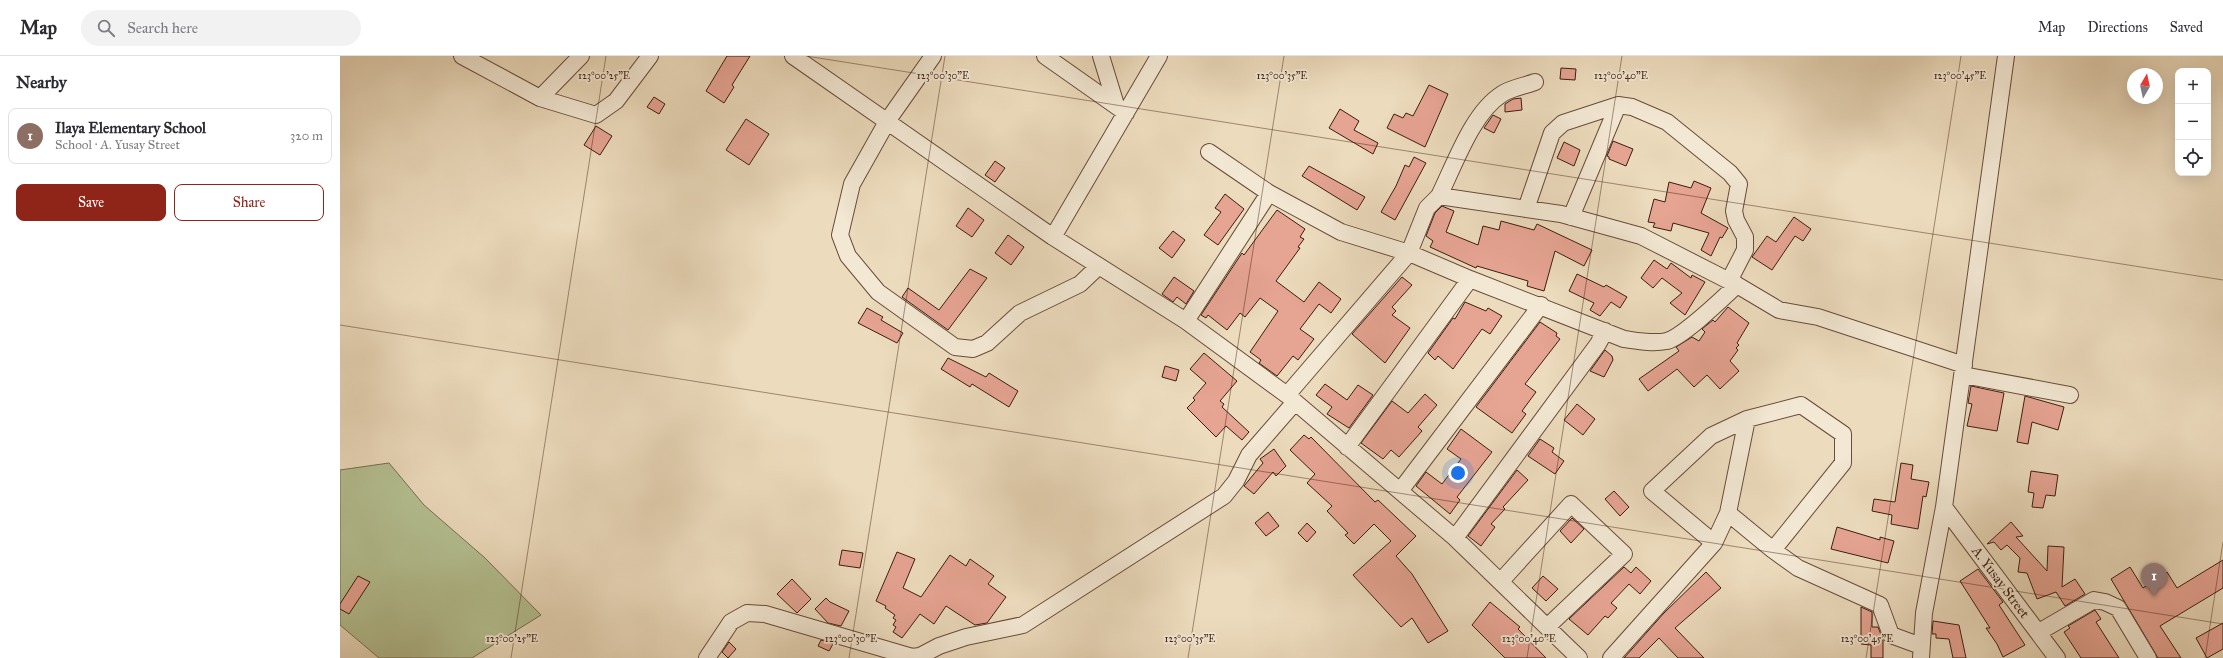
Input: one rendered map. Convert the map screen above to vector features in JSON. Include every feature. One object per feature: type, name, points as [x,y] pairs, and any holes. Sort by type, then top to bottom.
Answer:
[{"type":"street","points":[[462,56],[540,98],[596,115],[616,101],[650,56]]},
{"type":"street","points":[[540,98],[581,56]]},
{"type":"street","points":[[794,56],[888,120],[1053,237],[1186,321],[1291,399],[1455,538],[1579,658]]},
{"type":"street","points":[[933,56],[888,120],[852,184],[840,235],[848,256],[878,292],[954,347],[973,349],[988,343],[1020,313],[1080,284],[1099,266]]},
{"type":"street","points":[[1045,56],[1121,109]]},
{"type":"street","points":[[1101,56],[1121,109]]},
{"type":"street","points":[[1053,237],[1121,109],[1159,56]]},
{"type":"street","points":[[1728,513],[1773,550],[1798,568],[1880,604],[1891,635],[1921,652],[1924,613],[1944,507],[1964,370],[2006,56]]},
{"type":"street","points":[[707,658],[731,622],[748,613],[765,614],[912,657],[920,656],[939,646],[966,637],[1023,625],[1224,496],[1236,481],[1249,455],[1291,399],[1409,253],[1426,208],[1439,196],[1478,118],[1488,105],[1503,93],[1534,82]]},
{"type":"street","points":[[1209,152],[1269,193],[1342,232],[1409,253],[1470,279],[1541,305],[1624,339],[1649,343],[1668,341],[1695,323],[1733,283],[1745,250],[1745,238],[1736,220],[1734,211],[1739,184],[1730,173],[1667,122],[1632,107],[1618,105],[1562,122],[1552,133],[1526,209]]},
{"type":"street","points":[[1572,217],[1618,105]]},
{"type":"street","points":[[1186,321],[1269,193]]},
{"type":"street","points":[[1439,196],[1572,217],[1641,236],[1733,283],[1778,310],[1818,317],[1964,370],[2070,395]]},
{"type":"street","points":[[1347,447],[1470,279]]},
{"type":"street","points":[[1400,491],[1541,305]]},
{"type":"street","points":[[1455,538],[1594,350],[1605,331]]},
{"type":"street","points":[[1714,543],[1652,490],[1710,436],[1747,419],[1801,405],[1843,434],[1843,463],[1773,550]]},
{"type":"street","points":[[1611,658],[1714,543],[1728,513],[1747,419]]},
{"type":"street","points":[[1501,581],[1571,504],[1624,554],[1547,627]]},
{"type":"street","name":"A. Yusay Street","points":[[1944,507],[2057,658]]},
{"type":"street","points":[[2039,632],[2094,600],[2105,602],[2118,608],[2148,658]]},
{"type":"green space","points":[[389,463],[424,505],[485,558],[541,615],[472,658],[379,658],[340,625],[340,470]]},
{"type":"building","points":[[727,56],[750,56],[732,85],[734,87],[724,103],[706,91]]},
{"type":"building","points":[[1561,68],[1576,69],[1575,80],[1560,79]]},
{"type":"building","points":[[1429,85],[1448,94],[1425,147],[1387,128],[1394,114],[1403,118],[1406,113],[1413,116]]},
{"type":"building","points":[[654,97],[665,104],[659,114],[647,107]]},
{"type":"building","points":[[1521,98],[1522,110],[1505,112],[1505,104],[1513,99]]},
{"type":"building","points":[[1340,109],[1359,121],[1354,130],[1378,143],[1373,154],[1329,128]]},
{"type":"building","points":[[1493,115],[1501,119],[1494,133],[1484,128]]},
{"type":"building","points":[[746,119],[769,134],[749,165],[726,150]]},
{"type":"building","points":[[596,126],[612,136],[600,155],[584,145]]},
{"type":"building","points":[[1613,141],[1633,149],[1626,166],[1609,159],[1607,156]]},
{"type":"building","points":[[1564,142],[1580,150],[1574,166],[1557,158]]},
{"type":"building","points":[[1414,157],[1426,163],[1395,220],[1381,212],[1396,186],[1405,165],[1409,167]]},
{"type":"building","points":[[995,161],[1005,168],[995,182],[985,175]]},
{"type":"building","points":[[1309,166],[1365,197],[1357,210],[1302,176]]},
{"type":"building","points":[[1694,181],[1711,188],[1701,213],[1728,228],[1722,238],[1720,237],[1711,256],[1701,250],[1709,233],[1673,223],[1671,231],[1653,227],[1655,223],[1648,222],[1654,199],[1665,202],[1669,182],[1691,188]]},
{"type":"building","points":[[1225,194],[1244,209],[1218,245],[1204,235],[1221,212],[1215,208]]},
{"type":"building","points":[[1442,206],[1454,211],[1446,232],[1478,245],[1483,226],[1499,230],[1501,221],[1534,230],[1537,224],[1592,250],[1584,266],[1555,251],[1544,291],[1527,286],[1528,281],[1477,266],[1476,268],[1430,247],[1433,241],[1426,236],[1435,213]]},
{"type":"building","points":[[968,208],[984,220],[972,237],[956,226]]},
{"type":"building","points":[[1277,210],[1305,229],[1300,237],[1304,239],[1298,247],[1300,248],[1276,281],[1304,302],[1319,282],[1341,299],[1331,313],[1319,304],[1300,329],[1314,339],[1298,360],[1293,356],[1277,376],[1259,363],[1261,360],[1250,352],[1278,311],[1260,298],[1245,317],[1240,313],[1227,330],[1208,315],[1206,318],[1201,315],[1242,253],[1244,255]]},
{"type":"building","points":[[1794,217],[1811,229],[1803,241],[1795,236],[1772,270],[1752,257],[1767,236],[1776,242]]},
{"type":"building","points":[[1173,231],[1185,240],[1172,258],[1159,248]]},
{"type":"building","points":[[1008,235],[1024,247],[1011,265],[995,253]]},
{"type":"building","points":[[1654,260],[1667,269],[1671,263],[1691,278],[1692,275],[1705,282],[1685,315],[1670,303],[1682,293],[1662,278],[1653,288],[1641,278]]},
{"type":"building","points":[[970,269],[987,278],[948,330],[902,297],[908,288],[939,310]]},
{"type":"building","points":[[1577,274],[1604,287],[1606,285],[1627,297],[1620,308],[1611,302],[1600,316],[1590,310],[1594,303],[1569,291]]},
{"type":"building","points":[[1174,277],[1194,291],[1186,304],[1177,297],[1173,302],[1162,294]]},
{"type":"building","points":[[1402,277],[1412,285],[1392,307],[1396,311],[1392,315],[1410,328],[1385,363],[1352,334]]},
{"type":"building","points":[[1465,302],[1486,311],[1488,308],[1502,316],[1490,334],[1482,329],[1453,369],[1438,356],[1435,360],[1428,353],[1453,318],[1455,319]]},
{"type":"building","points":[[1728,307],[1749,323],[1737,343],[1739,345],[1736,348],[1738,350],[1730,361],[1739,371],[1720,389],[1707,375],[1694,387],[1677,369],[1648,391],[1639,379],[1679,351],[1676,347],[1692,337],[1699,341],[1705,332],[1702,329],[1713,320],[1715,322]]},
{"type":"building","points":[[867,308],[883,317],[881,320],[903,333],[897,343],[858,323]]},
{"type":"building","points":[[1540,322],[1557,333],[1556,336],[1560,339],[1525,384],[1536,392],[1522,411],[1526,414],[1512,433],[1476,407]]},
{"type":"building","points":[[1605,350],[1612,356],[1613,360],[1604,377],[1590,371]]},
{"type":"building","points":[[1204,353],[1237,381],[1220,401],[1224,404],[1222,407],[1249,432],[1242,440],[1226,426],[1216,437],[1187,408],[1195,400],[1193,398],[1206,383],[1190,369]]},
{"type":"building","points":[[948,358],[986,377],[989,373],[1018,391],[1009,407],[972,384],[970,387],[941,369]]},
{"type":"building","points":[[1165,366],[1179,370],[1176,381],[1162,377]]},
{"type":"building","points":[[1325,384],[1347,400],[1358,385],[1373,395],[1349,428],[1327,414],[1332,407],[1316,395]]},
{"type":"building","points":[[1971,386],[2004,393],[1997,431],[1967,426],[1972,404],[1968,403]]},
{"type":"building","points":[[1425,394],[1437,405],[1418,427],[1422,431],[1399,457],[1391,450],[1383,459],[1361,443],[1392,401],[1408,413]]},
{"type":"building","points":[[2025,396],[2064,407],[2058,430],[2032,422],[2028,444],[2017,442]]},
{"type":"building","points":[[1577,404],[1595,419],[1583,435],[1564,420]]},
{"type":"building","points":[[1461,429],[1492,452],[1457,497],[1460,500],[1450,514],[1416,486],[1426,472],[1442,484],[1461,459],[1447,449]]},
{"type":"building","points":[[1304,435],[1309,439],[1311,437],[1375,502],[1378,500],[1416,536],[1396,556],[1412,574],[1448,631],[1428,643],[1412,618],[1401,627],[1353,575],[1391,541],[1374,524],[1354,544],[1345,535],[1348,533],[1327,511],[1332,506],[1307,483],[1315,474],[1290,450]]},
{"type":"building","points":[[1540,439],[1554,448],[1552,452],[1564,461],[1555,474],[1528,456]]},
{"type":"building","points":[[1274,449],[1286,466],[1276,476],[1273,472],[1254,494],[1244,486],[1263,463],[1260,459]]},
{"type":"building","points":[[1901,463],[1913,465],[1911,479],[1929,482],[1926,497],[1923,496],[1918,529],[1891,524],[1892,515],[1872,511],[1874,499],[1895,502]]},
{"type":"building","points":[[1517,470],[1528,480],[1503,507],[1505,509],[1491,524],[1495,527],[1481,546],[1468,536]]},
{"type":"building","points":[[2031,471],[2058,475],[2055,496],[2046,495],[2043,508],[2032,507],[2034,493],[2028,492]]},
{"type":"building","points":[[1614,491],[1629,507],[1620,516],[1605,499]]},
{"type":"building","points":[[1268,512],[1279,526],[1266,536],[1255,523]]},
{"type":"building","points":[[1572,518],[1584,529],[1571,543],[1560,531]]},
{"type":"building","points":[[2011,522],[2023,536],[2016,537],[2047,571],[2048,546],[2064,547],[2062,587],[2075,579],[2085,594],[2065,606],[2056,592],[2037,599],[2027,573],[2018,572],[2020,558],[2007,545],[2001,550],[1994,542],[1987,544]]},
{"type":"building","points":[[1307,523],[1316,532],[1307,542],[1298,533]]},
{"type":"building","points":[[1837,527],[1880,540],[1880,537],[1894,541],[1888,563],[1831,549]]},
{"type":"building","points":[[842,550],[863,553],[860,568],[839,565]]},
{"type":"building","points":[[897,552],[915,559],[903,588],[921,597],[950,555],[966,566],[970,559],[994,576],[988,584],[1006,597],[987,623],[975,625],[946,606],[934,624],[920,614],[902,638],[893,632],[896,627],[893,625],[896,620],[893,618],[895,615],[885,608],[886,606],[876,601]]},
{"type":"building","points":[[2223,560],[2223,588],[2160,626],[2181,658],[2158,658],[2111,579],[2130,567],[2143,588],[2167,572],[2177,588]]},
{"type":"building","points":[[1624,567],[1631,573],[1636,567],[1651,581],[1640,594],[1629,584],[1611,603],[1617,608],[1608,618],[1605,616],[1588,635],[1569,619]]},
{"type":"building","points":[[1978,569],[2003,602],[1999,605],[2025,645],[2003,657],[1997,644],[1986,628],[1990,628],[1960,581]]},
{"type":"building","points":[[1706,572],[1721,588],[1675,628],[1704,658],[1678,658],[1659,638],[1639,658],[1624,658],[1664,613]]},
{"type":"building","points":[[358,576],[370,582],[349,614],[340,609],[340,604]]},
{"type":"building","points":[[1543,576],[1558,589],[1546,601],[1532,588]]},
{"type":"building","points":[[792,579],[811,599],[797,613],[777,594]]},
{"type":"building","points":[[826,598],[830,602],[849,611],[841,626],[828,623],[815,609]]},
{"type":"building","points":[[1490,602],[1520,627],[1518,629],[1546,658],[1505,658],[1472,625]]},
{"type":"building","points":[[1861,607],[1872,612],[1872,627],[1878,627],[1883,640],[1883,658],[1871,658],[1871,645],[1861,644]]},
{"type":"building","points":[[2095,610],[2101,619],[2096,622],[2119,658],[2081,658],[2064,632],[2070,628],[2068,626]]},
{"type":"building","points":[[1933,621],[1959,625],[1966,658],[1953,658],[1949,639],[1936,638],[1936,634],[1932,634]]},
{"type":"building","points":[[2223,623],[2223,649],[2207,658],[2196,638]]},
{"type":"building","points":[[821,640],[833,644],[829,651],[818,646]]},
{"type":"building","points":[[729,642],[736,649],[728,658],[722,652]]},
{"type":"place","name":"Ilaya Elementary School","points":[[2154,596]]}]
